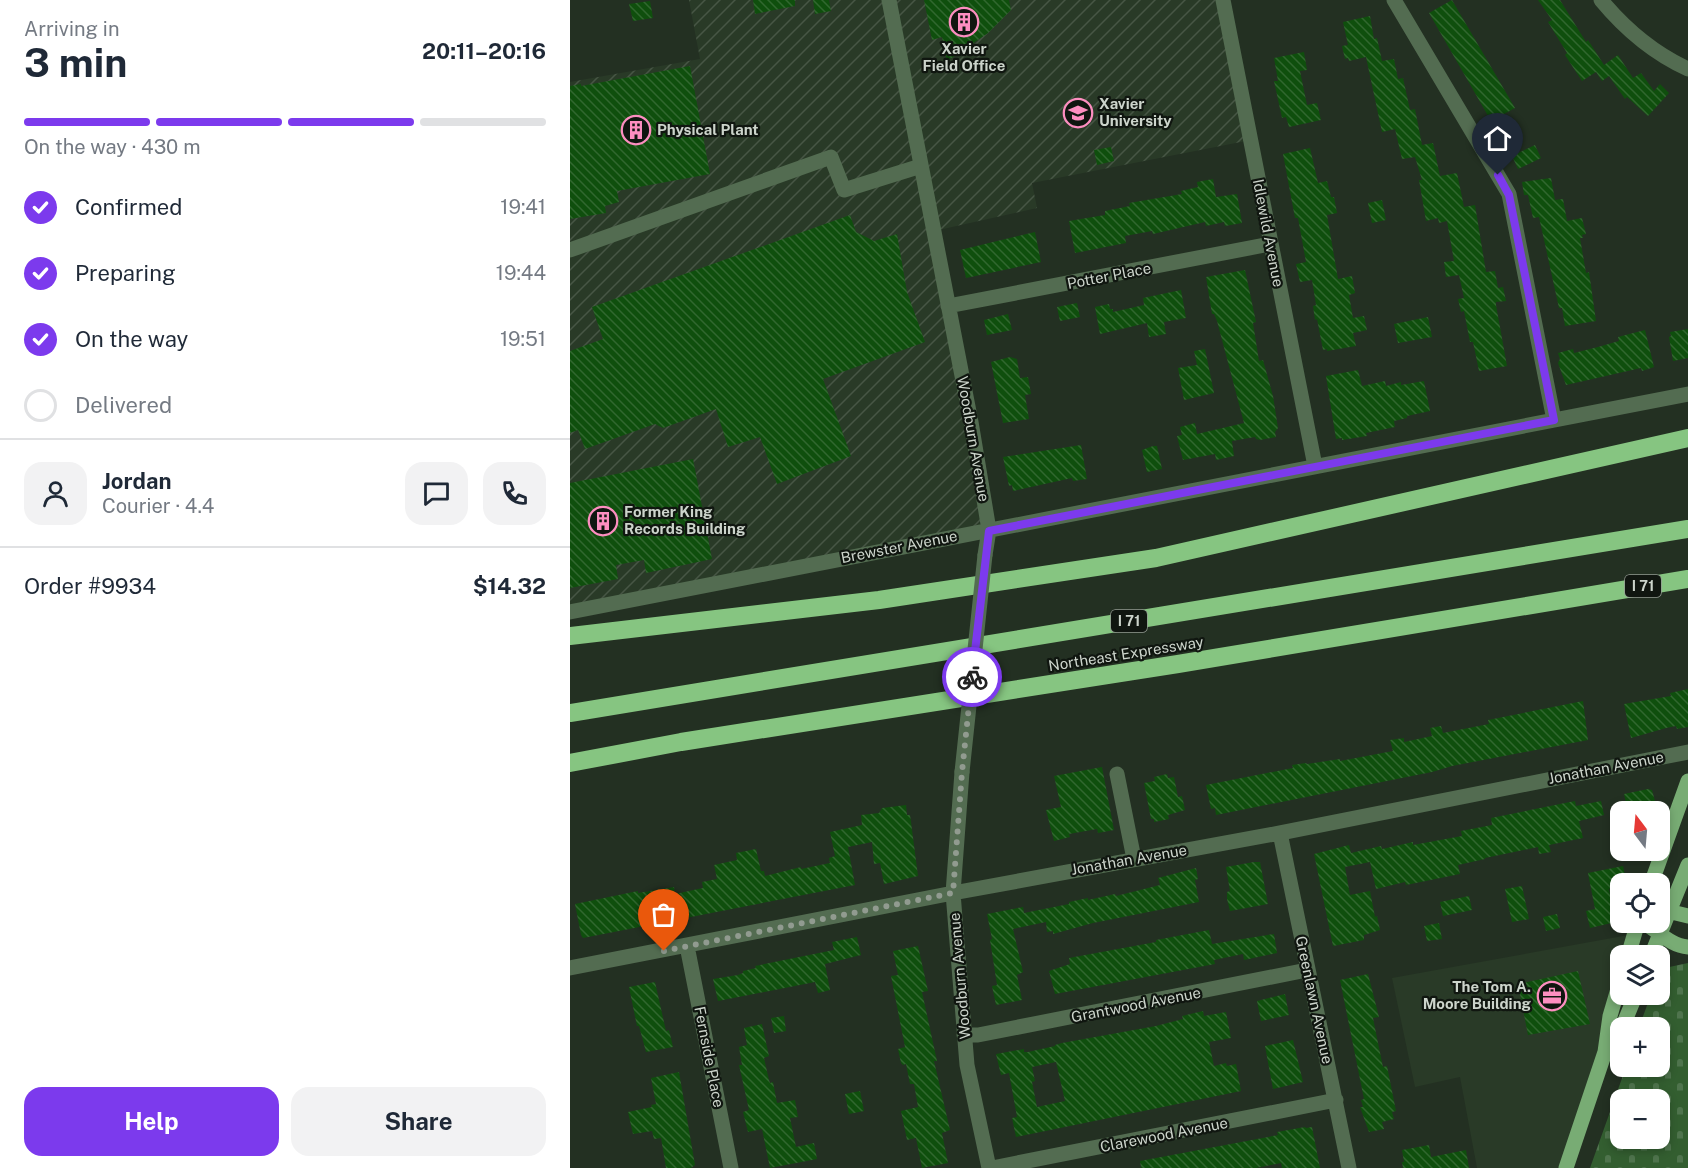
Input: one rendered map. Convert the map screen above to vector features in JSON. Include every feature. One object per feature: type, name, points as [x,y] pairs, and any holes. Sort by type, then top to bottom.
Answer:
[{"type":"highway","points":[[570,636],[879,600],[1156,558],[1688,438]]},
{"type":"highway","name":"Northeast Expressway","points":[[570,713],[1688,529]]},
{"type":"highway","name":"Northeast Expressway","points":[[570,763],[681,742],[1178,664],[1688,579]]},
{"type":"main road","points":[[1655,873],[1688,781]]},
{"type":"main road","points":[[1670,899],[1688,865]]},
{"type":"main road","points":[[1670,912],[1688,916]]},
{"type":"main road","points":[[1661,933],[1680,946],[1688,947]]},
{"type":"main road","points":[[1566,1168],[1605,1052],[1613,1005]]},
{"type":"main road","points":[[1605,1052],[1610,1045]]},
{"type":"street","name":"Woodburn Avenue","points":[[889,0],[989,531],[962,772],[953,893],[967,1065],[990,1168]]},
{"type":"street","name":"Idlewild Avenue","points":[[1223,0],[1315,466]]},
{"type":"street","points":[[1394,0],[1509,195],[1554,420]]},
{"type":"street","points":[[1601,0],[1633,34],[1655,51],[1688,69]]},
{"type":"street","points":[[570,250],[831,157],[844,190],[921,166]]},
{"type":"street","name":"Potter Place","points":[[948,306],[1270,244]]},
{"type":"street","name":"Brewster Avenue","points":[[570,612],[1688,394]]},
{"type":"street","name":"Jonathan Avenue","points":[[570,968],[953,893],[1280,833],[1688,752]]},
{"type":"street","points":[[1117,774],[1134,859]]},
{"type":"street","name":"Greenlawn Avenue","points":[[1280,833],[1349,1168]]},
{"type":"street","name":"Fernside Place","points":[[687,946],[731,1168]]},
{"type":"street","name":"Grantwood Avenue","points":[[964,1035],[978,1035],[1123,1008],[1307,970]]},
{"type":"street","name":"Clarewood Avenue","points":[[990,1168],[1336,1100]]},
{"type":"shaded area","points":[[689,0],[1223,0],[1251,140],[1032,183],[1037,208],[934,231],[989,530],[570,612],[570,82],[700,59]]},
{"type":"shaded area","points":[[1634,934],[1631,945],[1610,945],[1610,1005],[1613,1005],[1566,1168],[1477,1168],[1460,1077],[1415,1087],[1392,978]]},
{"type":"green space","points":[[1688,963],[1688,1168],[1590,1168],[1610,1112],[1610,1149],[1670,1149],[1670,1089],[1618,1089],[1622,1077],[1670,1077],[1670,1017],[1643,1017],[1647,1005],[1670,1005],[1670,967]]},
{"type":"building","points":[[753,0],[795,0],[795,6],[755,14]]},
{"type":"building","points":[[813,0],[829,0],[831,11],[815,14]]},
{"type":"building","name":"Xavier Field Office","points":[[924,0],[1009,0],[1011,10],[988,33],[947,61],[942,37],[932,40]]},
{"type":"building","points":[[1452,0],[1515,108],[1491,121],[1429,13]]},
{"type":"building","points":[[1538,0],[1560,0],[1586,42],[1588,40],[1604,65],[1618,55],[1633,78],[1641,73],[1654,91],[1660,84],[1669,93],[1648,116],[1627,97],[1625,99],[1609,76],[1602,81],[1596,72],[1582,81],[1548,22],[1552,20]]},
{"type":"building","points":[[650,1],[653,18],[633,21],[629,4]]},
{"type":"building","points":[[1370,16],[1374,39],[1377,38],[1382,61],[1394,59],[1398,79],[1403,78],[1410,110],[1415,109],[1422,145],[1433,143],[1440,176],[1457,173],[1464,207],[1475,205],[1486,272],[1495,271],[1498,288],[1503,287],[1506,301],[1496,302],[1496,305],[1507,366],[1479,371],[1464,311],[1461,312],[1458,299],[1464,298],[1459,275],[1446,277],[1444,262],[1454,261],[1447,221],[1439,223],[1438,218],[1426,221],[1419,180],[1422,180],[1415,157],[1402,159],[1395,129],[1382,132],[1366,57],[1349,61],[1348,58],[1345,59],[1342,46],[1348,45],[1343,22]]},
{"type":"building","points":[[1304,52],[1307,70],[1300,71],[1307,105],[1317,103],[1321,120],[1289,127],[1286,117],[1282,118],[1274,81],[1278,81],[1274,58]]},
{"type":"building","name":"Physical Plant","points":[[690,66],[710,174],[617,191],[619,202],[605,206],[606,213],[570,219],[570,86],[581,84],[581,86]]},
{"type":"building","points":[[1535,145],[1541,158],[1518,169],[1512,156]]},
{"type":"building","points":[[1111,147],[1114,161],[1097,165],[1094,150]]},
{"type":"building","points":[[1310,148],[1318,183],[1327,181],[1331,197],[1334,197],[1337,213],[1327,215],[1338,279],[1352,276],[1355,293],[1349,295],[1353,318],[1364,316],[1367,330],[1353,333],[1356,346],[1327,351],[1327,349],[1323,350],[1317,319],[1315,320],[1313,306],[1316,305],[1312,280],[1300,282],[1296,264],[1306,262],[1283,154]]},
{"type":"building","points":[[1551,178],[1555,200],[1563,199],[1567,221],[1582,218],[1586,234],[1580,238],[1586,273],[1589,272],[1596,321],[1565,326],[1562,308],[1559,308],[1539,217],[1533,218],[1528,195],[1524,195],[1522,182]]},
{"type":"building","points":[[1213,179],[1216,197],[1237,194],[1242,223],[1225,226],[1224,222],[1206,226],[1205,222],[1153,234],[1152,231],[1125,236],[1126,243],[1075,253],[1069,221],[1105,215],[1105,211],[1130,206],[1129,203],[1182,194],[1181,191],[1198,187],[1197,182]]},
{"type":"building","points":[[1382,200],[1386,220],[1372,223],[1368,203]]},
{"type":"building","points":[[850,215],[856,232],[874,241],[897,234],[907,292],[925,342],[823,379],[851,456],[777,484],[760,437],[728,447],[716,409],[663,428],[655,424],[585,449],[578,430],[570,433],[570,351],[603,339],[592,307]]},
{"type":"building","points":[[1035,232],[1041,262],[966,278],[960,250]]},
{"type":"building","points":[[1245,270],[1256,322],[1253,323],[1259,361],[1263,360],[1273,396],[1278,428],[1275,432],[1276,437],[1260,440],[1255,437],[1232,441],[1234,456],[1216,460],[1215,454],[1183,460],[1177,436],[1182,435],[1180,427],[1195,423],[1197,434],[1244,423],[1217,321],[1212,314],[1206,277]]},
{"type":"building","points":[[1181,290],[1186,318],[1164,322],[1166,334],[1149,337],[1147,323],[1100,334],[1095,307],[1109,304],[1113,312],[1144,305],[1143,298]]},
{"type":"building","points":[[1077,303],[1080,317],[1060,321],[1057,307]]},
{"type":"building","points":[[1008,314],[1012,330],[987,335],[984,320]]},
{"type":"building","points":[[1428,317],[1432,337],[1398,343],[1394,324]]},
{"type":"building","points":[[1688,329],[1688,358],[1673,361],[1670,332]]},
{"type":"building","points":[[1645,330],[1654,367],[1566,385],[1558,363],[1560,359],[1558,353],[1573,349],[1574,353],[1598,347],[1619,341],[1618,337]]},
{"type":"building","points":[[1205,349],[1214,393],[1184,400],[1178,368],[1197,365],[1194,351]]},
{"type":"building","points":[[1010,357],[1017,359],[1020,378],[1028,377],[1031,394],[1025,395],[1029,419],[1003,423],[991,362]]},
{"type":"building","points":[[1358,370],[1362,386],[1385,381],[1386,386],[1401,382],[1401,385],[1424,381],[1430,411],[1394,421],[1395,427],[1366,433],[1367,436],[1336,439],[1326,376]]},
{"type":"building","points":[[1081,445],[1087,479],[1073,481],[1072,478],[1013,491],[1012,485],[1009,486],[1003,457]]},
{"type":"building","points":[[1157,446],[1162,469],[1147,472],[1142,450]]},
{"type":"building","points":[[693,459],[712,559],[646,573],[644,560],[616,565],[618,579],[570,588],[570,483]]},
{"type":"building","points":[[1688,689],[1688,727],[1677,729],[1676,726],[1631,738],[1624,704],[1671,696],[1670,693]]},
{"type":"building","points":[[1583,701],[1588,740],[1216,815],[1215,808],[1211,809],[1206,785],[1293,768],[1292,765],[1340,759],[1340,761],[1393,751],[1390,740],[1404,738],[1404,742],[1432,736],[1430,728],[1441,726],[1443,733],[1489,724],[1488,720]]},
{"type":"building","points":[[1102,767],[1114,830],[1098,833],[1097,829],[1069,834],[1070,837],[1054,841],[1046,810],[1061,807],[1054,776]]},
{"type":"building","points":[[1167,774],[1168,778],[1174,777],[1178,797],[1182,796],[1185,810],[1168,815],[1169,819],[1154,822],[1154,819],[1151,819],[1144,783],[1155,781],[1154,777]]},
{"type":"building","points":[[1648,789],[1652,790],[1655,801],[1626,801],[1624,794]]},
{"type":"building","points":[[1575,801],[1576,806],[1601,801],[1604,815],[1579,821],[1583,838],[1549,845],[1551,852],[1539,854],[1538,847],[1485,858],[1458,865],[1460,874],[1376,889],[1370,862],[1345,867],[1350,895],[1370,891],[1380,930],[1364,935],[1364,940],[1333,946],[1314,854],[1349,845],[1351,853],[1381,846],[1382,849],[1413,842],[1413,845],[1462,836],[1461,831],[1492,825],[1491,818]]},
{"type":"building","points":[[906,805],[907,815],[910,815],[918,876],[884,884],[880,863],[874,864],[872,842],[848,847],[855,885],[583,938],[581,935],[575,904],[638,891],[638,893],[674,887],[675,894],[703,888],[702,882],[717,879],[714,865],[737,860],[736,853],[756,849],[761,871],[764,871],[765,876],[830,863],[829,858],[835,856],[830,832],[862,825],[861,815],[879,813],[882,808]]},
{"type":"building","points":[[1260,862],[1268,904],[1230,911],[1227,899],[1227,892],[1230,891],[1226,867]]},
{"type":"building","points":[[1623,866],[1625,873],[1610,873],[1610,923],[1590,928],[1586,911],[1595,909],[1588,873]]},
{"type":"building","points":[[1196,868],[1198,879],[1195,880],[1199,902],[1093,923],[1053,934],[1053,931],[1047,932],[1046,922],[1013,929],[1023,972],[1017,975],[1022,1000],[996,1005],[992,986],[997,985],[987,914],[1023,907],[1024,913],[1088,898],[1088,900],[1115,894],[1116,896],[1160,885],[1158,878]]},
{"type":"building","points":[[1522,886],[1529,919],[1512,922],[1505,889]]},
{"type":"building","points":[[1469,896],[1472,910],[1443,916],[1440,902]]},
{"type":"building","points":[[1557,914],[1560,928],[1546,931],[1543,917]]},
{"type":"building","points":[[1439,923],[1442,939],[1427,941],[1424,926]]},
{"type":"building","points":[[1209,930],[1212,944],[1274,934],[1277,953],[1244,960],[1243,954],[1214,960],[1215,964],[1055,994],[1049,971],[1070,964],[1069,958]]},
{"type":"building","points":[[857,937],[861,955],[825,964],[830,990],[818,993],[815,982],[718,1001],[713,979],[738,975],[743,971],[756,968],[755,966],[834,950],[832,942]]},
{"type":"building","points":[[918,946],[928,991],[922,992],[937,1061],[934,1061],[950,1130],[942,1133],[948,1163],[922,1168],[916,1138],[907,1140],[901,1111],[918,1107],[914,1084],[910,1084],[906,1064],[901,1063],[898,1049],[905,1047],[891,976],[898,975],[893,951]]},
{"type":"building","name":"The Tom A. Moore Building","points":[[1578,971],[1590,1024],[1528,1035],[1518,984]]},
{"type":"building","points":[[1368,974],[1379,1017],[1373,1018],[1378,1043],[1383,1067],[1387,1066],[1396,1111],[1392,1112],[1394,1119],[1382,1122],[1384,1129],[1369,1132],[1360,1107],[1363,1107],[1361,1100],[1364,1099],[1340,980]]},
{"type":"building","points":[[655,982],[666,1031],[669,1030],[673,1047],[646,1052],[639,1026],[637,1026],[629,987]]},
{"type":"building","points":[[1285,994],[1289,1015],[1261,1021],[1257,1001]]},
{"type":"building","points":[[1203,1011],[1204,1016],[1226,1012],[1231,1038],[1209,1042],[1214,1066],[1226,1063],[1227,1066],[1236,1064],[1241,1091],[1016,1137],[1012,1118],[1017,1117],[1009,1073],[1001,1075],[996,1054],[1024,1049],[1024,1052],[1028,1052],[1062,1043],[1156,1026],[1183,1019],[1182,1016]],"holes":[[[1056,1062],[1065,1101],[1037,1107],[1032,1082],[1035,1081],[1032,1067]]]},
{"type":"building","points":[[784,1016],[786,1031],[774,1033],[771,1018]]},
{"type":"building","points":[[762,1024],[769,1056],[764,1058],[770,1083],[773,1082],[777,1103],[795,1100],[798,1117],[790,1118],[796,1147],[814,1143],[817,1159],[770,1168],[762,1129],[748,1132],[743,1112],[749,1110],[739,1065],[742,1065],[739,1047],[747,1045],[744,1028]]},
{"type":"building","points":[[1293,1040],[1303,1082],[1273,1089],[1265,1046]]},
{"type":"building","points":[[679,1072],[695,1165],[691,1168],[666,1168],[661,1138],[654,1139],[652,1131],[633,1134],[628,1112],[656,1104],[651,1078]]},
{"type":"building","points":[[860,1091],[864,1111],[849,1114],[845,1094]]},
{"type":"building","points":[[1312,1127],[1320,1168],[1282,1168],[1281,1163],[1256,1168],[1141,1168],[1140,1161],[1278,1135],[1277,1132]]},
{"type":"building","points":[[1429,1145],[1431,1157],[1466,1150],[1469,1168],[1403,1168],[1402,1150]]},
{"type":"way so far","points":[[664,951],[953,893],[972,677]]},
{"type":"place","name":"Xavier Field Office","points":[[964,22]]},
{"type":"place","name":"Xavier University","points":[[1078,113]]},
{"type":"place","name":"Physical Plant","points":[[636,130]]},
{"type":"place","name":"Former King Records Building","points":[[603,521]]},
{"type":"place","name":"The Tom A. Moore Building","points":[[1552,996]]},
{"type":"route","points":[[972,677],[989,531],[1554,420],[1509,195],[1498,175]]}]
